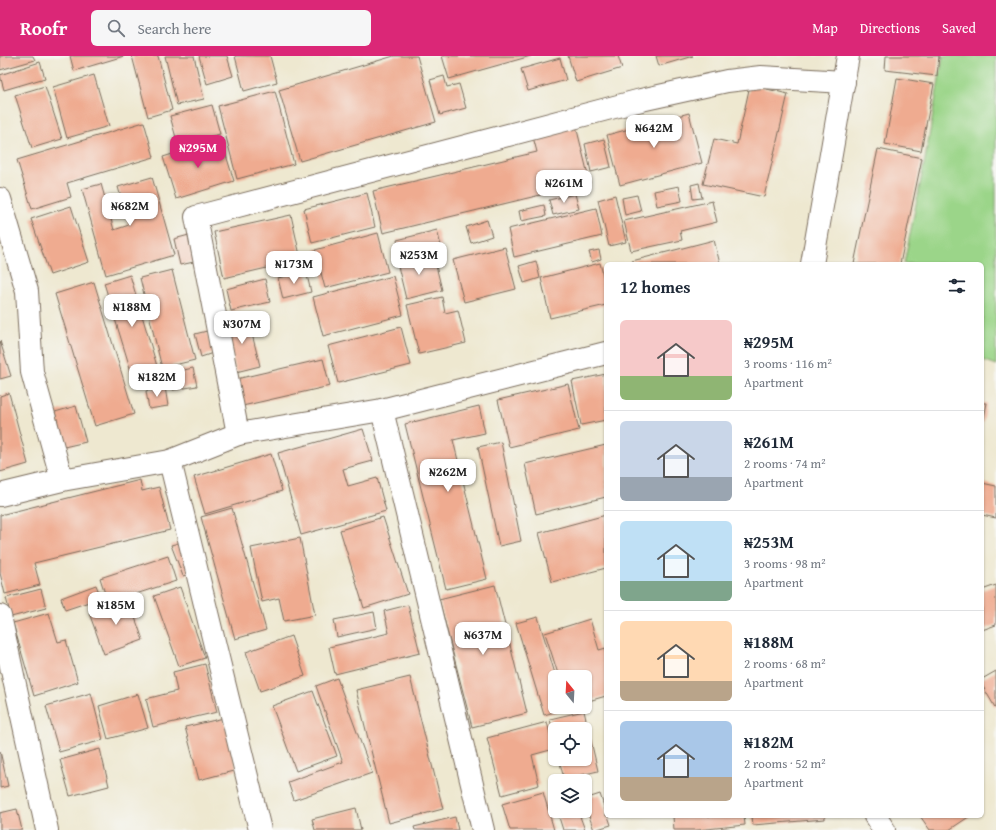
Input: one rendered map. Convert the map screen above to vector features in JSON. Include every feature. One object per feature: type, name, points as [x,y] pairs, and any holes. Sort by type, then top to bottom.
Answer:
[{"type":"street","points":[[812,262],[848,56]]},
{"type":"street","points":[[238,434],[196,217],[641,100],[727,81],[761,77],[844,82]]},
{"type":"street","points":[[0,199],[27,291],[32,372],[62,480]]},
{"type":"street","points":[[0,495],[62,480],[170,461],[238,434],[382,410],[604,354]]},
{"type":"street","points":[[382,410],[483,830]]},
{"type":"street","points":[[170,461],[260,830]]},
{"type":"street","points":[[0,616],[47,830]]},
{"type":"street","points":[[876,818],[884,830]]},
{"type":"green space","points":[[943,56],[996,56],[996,365],[984,361],[984,262],[904,262],[926,154]]},
{"type":"building","points":[[0,56],[33,56],[35,60],[0,70]]},
{"type":"building","points":[[70,56],[124,56],[74,71]]},
{"type":"building","points":[[132,56],[158,56],[172,110],[148,117]]},
{"type":"building","points":[[165,56],[194,56],[204,99],[177,105]]},
{"type":"building","points":[[199,56],[227,56],[233,76],[207,84]]},
{"type":"building","points":[[235,56],[270,56],[277,82],[244,91]]},
{"type":"building","points":[[394,56],[417,56],[436,122],[300,161],[279,90]]},
{"type":"building","points":[[442,56],[531,56],[449,79]]},
{"type":"building","points":[[568,56],[618,56],[622,68],[576,82]]},
{"type":"building","points":[[656,56],[693,56],[659,66]]},
{"type":"building","points":[[886,56],[939,56],[937,76],[885,70]]},
{"type":"building","points":[[560,58],[566,80],[528,91],[521,69]]},
{"type":"building","points":[[40,62],[45,78],[4,90],[0,75]]},
{"type":"building","points":[[94,75],[109,126],[67,138],[53,87]]},
{"type":"building","points":[[444,76],[447,87],[459,84],[466,108],[440,115],[430,80]]},
{"type":"building","points":[[897,78],[934,84],[921,151],[885,144]]},
{"type":"building","points":[[750,85],[788,94],[764,197],[703,184],[714,139],[737,144]]},
{"type":"building","points":[[45,86],[62,139],[32,148],[15,95]]},
{"type":"building","points":[[275,91],[294,164],[237,179],[218,106]]},
{"type":"building","points":[[212,105],[220,134],[178,145],[170,116]]},
{"type":"building","points":[[689,113],[702,163],[620,185],[607,135]]},
{"type":"building","points":[[144,122],[154,157],[67,183],[71,197],[32,209],[17,160]]},
{"type":"building","points":[[576,126],[590,183],[383,233],[373,191],[537,152],[533,137]]},
{"type":"building","points":[[221,139],[234,181],[176,199],[163,157]]},
{"type":"building","points":[[604,139],[611,167],[591,172],[585,144]]},
{"type":"building","points":[[878,149],[922,158],[900,262],[854,262]]},
{"type":"building","points":[[152,177],[174,255],[106,275],[82,189],[101,184],[114,230],[129,225],[118,187]]},
{"type":"building","points":[[699,183],[702,198],[693,199],[691,185]]},
{"type":"building","points":[[679,186],[682,201],[657,206],[654,191]]},
{"type":"building","points":[[367,193],[375,227],[312,243],[304,209]]},
{"type":"building","points":[[575,194],[579,209],[553,215],[549,200]]},
{"type":"building","points":[[615,195],[626,242],[609,246],[598,200]]},
{"type":"building","points":[[637,195],[641,211],[625,215],[622,198]]},
{"type":"building","points":[[712,201],[717,222],[680,231],[682,240],[631,251],[624,221]]},
{"type":"building","points":[[544,205],[546,216],[521,221],[519,211]]},
{"type":"building","points":[[71,206],[89,262],[50,275],[31,219]]},
{"type":"building","points":[[596,208],[602,236],[514,257],[508,229]]},
{"type":"building","points":[[291,215],[301,260],[224,278],[214,232]]},
{"type":"building","points":[[487,220],[492,236],[471,243],[466,227]]},
{"type":"building","points":[[437,230],[441,246],[401,255],[397,240]]},
{"type":"building","points":[[378,233],[388,272],[325,288],[315,250]]},
{"type":"building","points":[[189,235],[194,262],[180,265],[174,239]]},
{"type":"building","points":[[714,240],[720,262],[632,262]]},
{"type":"building","points":[[505,247],[516,289],[464,302],[453,260]]},
{"type":"building","points":[[599,250],[601,259],[592,262],[589,252]]},
{"type":"building","points":[[433,254],[442,290],[406,299],[397,262]]},
{"type":"building","points":[[536,261],[540,278],[524,283],[519,266]]},
{"type":"building","points":[[600,263],[604,279],[604,305],[550,318],[541,278]]},
{"type":"building","points":[[172,270],[195,360],[162,368],[140,278]]},
{"type":"building","points":[[306,271],[311,292],[283,299],[278,278]]},
{"type":"building","points":[[130,275],[159,373],[134,381],[104,283]]},
{"type":"building","points":[[393,276],[403,315],[323,336],[313,297]]},
{"type":"building","points":[[265,279],[270,302],[231,311],[226,289]]},
{"type":"building","points":[[94,282],[134,414],[95,426],[55,294]]},
{"type":"building","points":[[442,297],[445,313],[458,310],[466,343],[419,354],[407,305]]},
{"type":"building","points":[[248,318],[260,366],[236,372],[224,323]]},
{"type":"building","points":[[401,327],[411,365],[338,383],[328,346]]},
{"type":"building","points":[[207,331],[213,353],[201,357],[195,334]]},
{"type":"building","points":[[0,341],[11,376],[0,379]]},
{"type":"building","points":[[323,359],[330,386],[238,407],[232,380]]},
{"type":"building","points":[[193,368],[197,386],[173,390],[170,373]]},
{"type":"building","points":[[604,374],[604,420],[581,425],[572,381]]},
{"type":"building","points":[[568,384],[579,430],[509,447],[498,400]]},
{"type":"building","points":[[165,387],[168,406],[149,409],[146,391]]},
{"type":"building","points":[[9,393],[28,464],[0,472],[0,396]]},
{"type":"building","points":[[984,403],[987,403],[984,418]]},
{"type":"building","points":[[76,406],[86,442],[64,447],[55,412]]},
{"type":"building","points":[[479,406],[485,433],[453,440],[487,579],[446,589],[405,424]]},
{"type":"building","points":[[363,429],[373,461],[343,469],[348,486],[377,478],[386,511],[301,535],[278,453]]},
{"type":"building","points":[[501,442],[521,541],[499,546],[478,447]]},
{"type":"building","points":[[604,445],[604,497],[536,514],[525,464]]},
{"type":"building","points":[[271,454],[282,491],[205,514],[194,477]]},
{"type":"building","points":[[140,480],[142,491],[159,487],[170,530],[34,563],[40,585],[5,594],[0,573],[0,515]]},
{"type":"building","points":[[984,483],[996,486],[996,518],[984,515]]},
{"type":"building","points":[[232,508],[266,630],[235,639],[201,517]]},
{"type":"building","points":[[604,516],[604,569],[552,582],[539,533]]},
{"type":"building","points":[[383,517],[408,594],[364,608],[340,530]]},
{"type":"building","points":[[300,538],[315,615],[284,621],[279,598],[262,602],[251,548]]},
{"type":"building","points":[[182,542],[194,572],[183,576],[171,545]]},
{"type":"building","points":[[168,556],[176,581],[108,603],[100,578]]},
{"type":"building","points":[[96,585],[101,598],[65,610],[61,598]]},
{"type":"building","points":[[495,585],[527,713],[472,727],[439,599]]},
{"type":"building","points":[[996,585],[996,625],[984,629],[984,589]]},
{"type":"building","points":[[180,587],[205,658],[179,666],[154,596]]},
{"type":"building","points":[[41,589],[46,608],[11,617],[6,598]]},
{"type":"building","points":[[128,598],[143,640],[104,654],[89,613]]},
{"type":"building","points":[[408,605],[420,653],[335,674],[329,647],[389,633],[384,611]]},
{"type":"building","points":[[374,612],[377,628],[337,637],[334,620]]},
{"type":"building","points":[[49,613],[58,642],[66,640],[78,682],[34,696],[13,623]]},
{"type":"building","points":[[538,617],[554,670],[548,670],[548,714],[544,715],[516,623]]},
{"type":"building","points":[[590,619],[599,650],[604,649],[604,697],[592,700],[592,670],[557,670],[545,633]]},
{"type":"building","points":[[291,636],[305,676],[260,691],[246,652]]},
{"type":"building","points":[[205,664],[217,712],[153,727],[146,699],[177,691],[173,672]]},
{"type":"building","points":[[996,671],[996,709],[984,688],[984,678]]},
{"type":"building","points":[[410,677],[443,809],[389,823],[356,690]]},
{"type":"building","points":[[337,678],[372,773],[294,800],[288,782],[343,762],[316,686]]},
{"type":"building","points":[[313,691],[337,756],[296,771],[272,706]]},
{"type":"building","points":[[91,693],[103,740],[59,752],[46,706]]},
{"type":"building","points":[[138,694],[148,728],[108,739],[99,706]]},
{"type":"building","points":[[571,714],[585,714],[587,722],[551,722],[550,719]]},
{"type":"building","points":[[224,718],[237,770],[199,780],[185,727]]},
{"type":"building","points":[[547,722],[548,751],[532,755],[539,785],[502,795],[487,738]]},
{"type":"building","points":[[592,745],[598,771],[585,774],[563,774],[561,766],[592,766]]},
{"type":"building","points":[[100,749],[109,786],[70,796],[60,760]]},
{"type":"building","points":[[0,751],[8,786],[0,788]]},
{"type":"building","points":[[543,792],[548,809],[548,818],[551,818],[554,830],[510,830],[502,804]]},
{"type":"building","points":[[600,794],[604,806],[604,818],[609,818],[611,825],[594,830],[590,818],[592,818],[592,797]]},
{"type":"building","points":[[356,808],[361,830],[315,830],[312,819]]},
{"type":"building","points":[[17,809],[22,830],[0,830],[0,813]]},
{"type":"building","points":[[455,817],[458,830],[415,830],[414,827]]},
{"type":"building","points":[[559,818],[581,818],[585,830],[563,830]]},
{"type":"building","points":[[673,818],[744,818],[745,825],[697,830],[674,830]]},
{"type":"building","points":[[752,818],[825,818],[825,819],[753,825]]},
{"type":"building","points":[[921,818],[967,818],[949,830],[930,830]]}]
